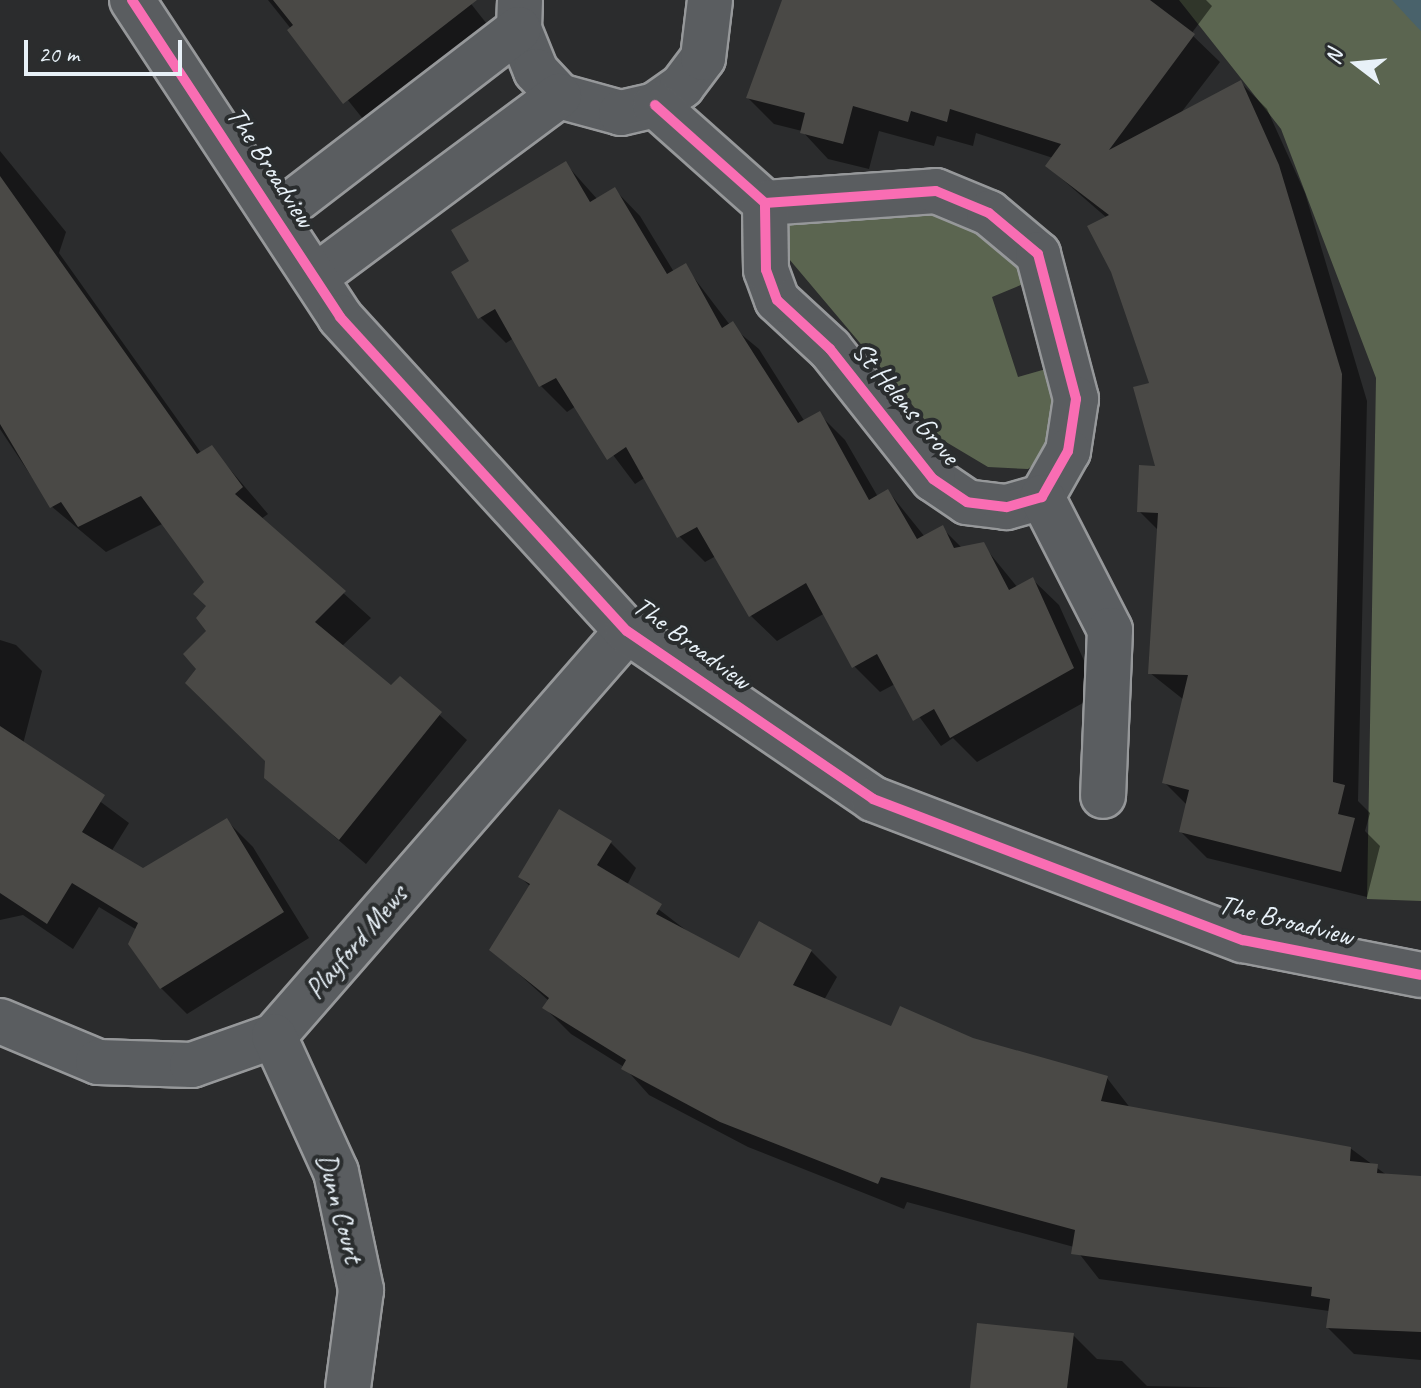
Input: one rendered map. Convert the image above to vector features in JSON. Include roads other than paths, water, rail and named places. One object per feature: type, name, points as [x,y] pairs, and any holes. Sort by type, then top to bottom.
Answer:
[{"type":"street","name":"The Broadview","points":[[132,0],[340,317],[627,631],[873,799],[1243,940],[1421,975]]},
{"type":"street","points":[[275,216],[520,15],[536,71],[559,96],[621,113],[655,105],[703,58],[710,0]]},
{"type":"street","points":[[315,277],[559,96]]},
{"type":"street","points":[[655,105],[765,203],[936,191],[989,213],[1038,254],[1076,399],[1068,451],[1042,497],[1110,630],[1103,796]]},
{"type":"street","name":"St Helens Grove","points":[[765,203],[766,270],[777,300],[830,349],[933,479],[967,502],[1006,507],[1042,497]]},
{"type":"street","name":"Playford Mews","points":[[0,1021],[98,1062],[192,1065],[274,1036],[627,631]]},
{"type":"street","name":"Dunn Court","points":[[274,1036],[336,1172],[349,1231],[361,1290],[348,1388]]},
{"type":"water","points":[[1392,0],[1421,0],[1421,31],[1417,27]]}]
